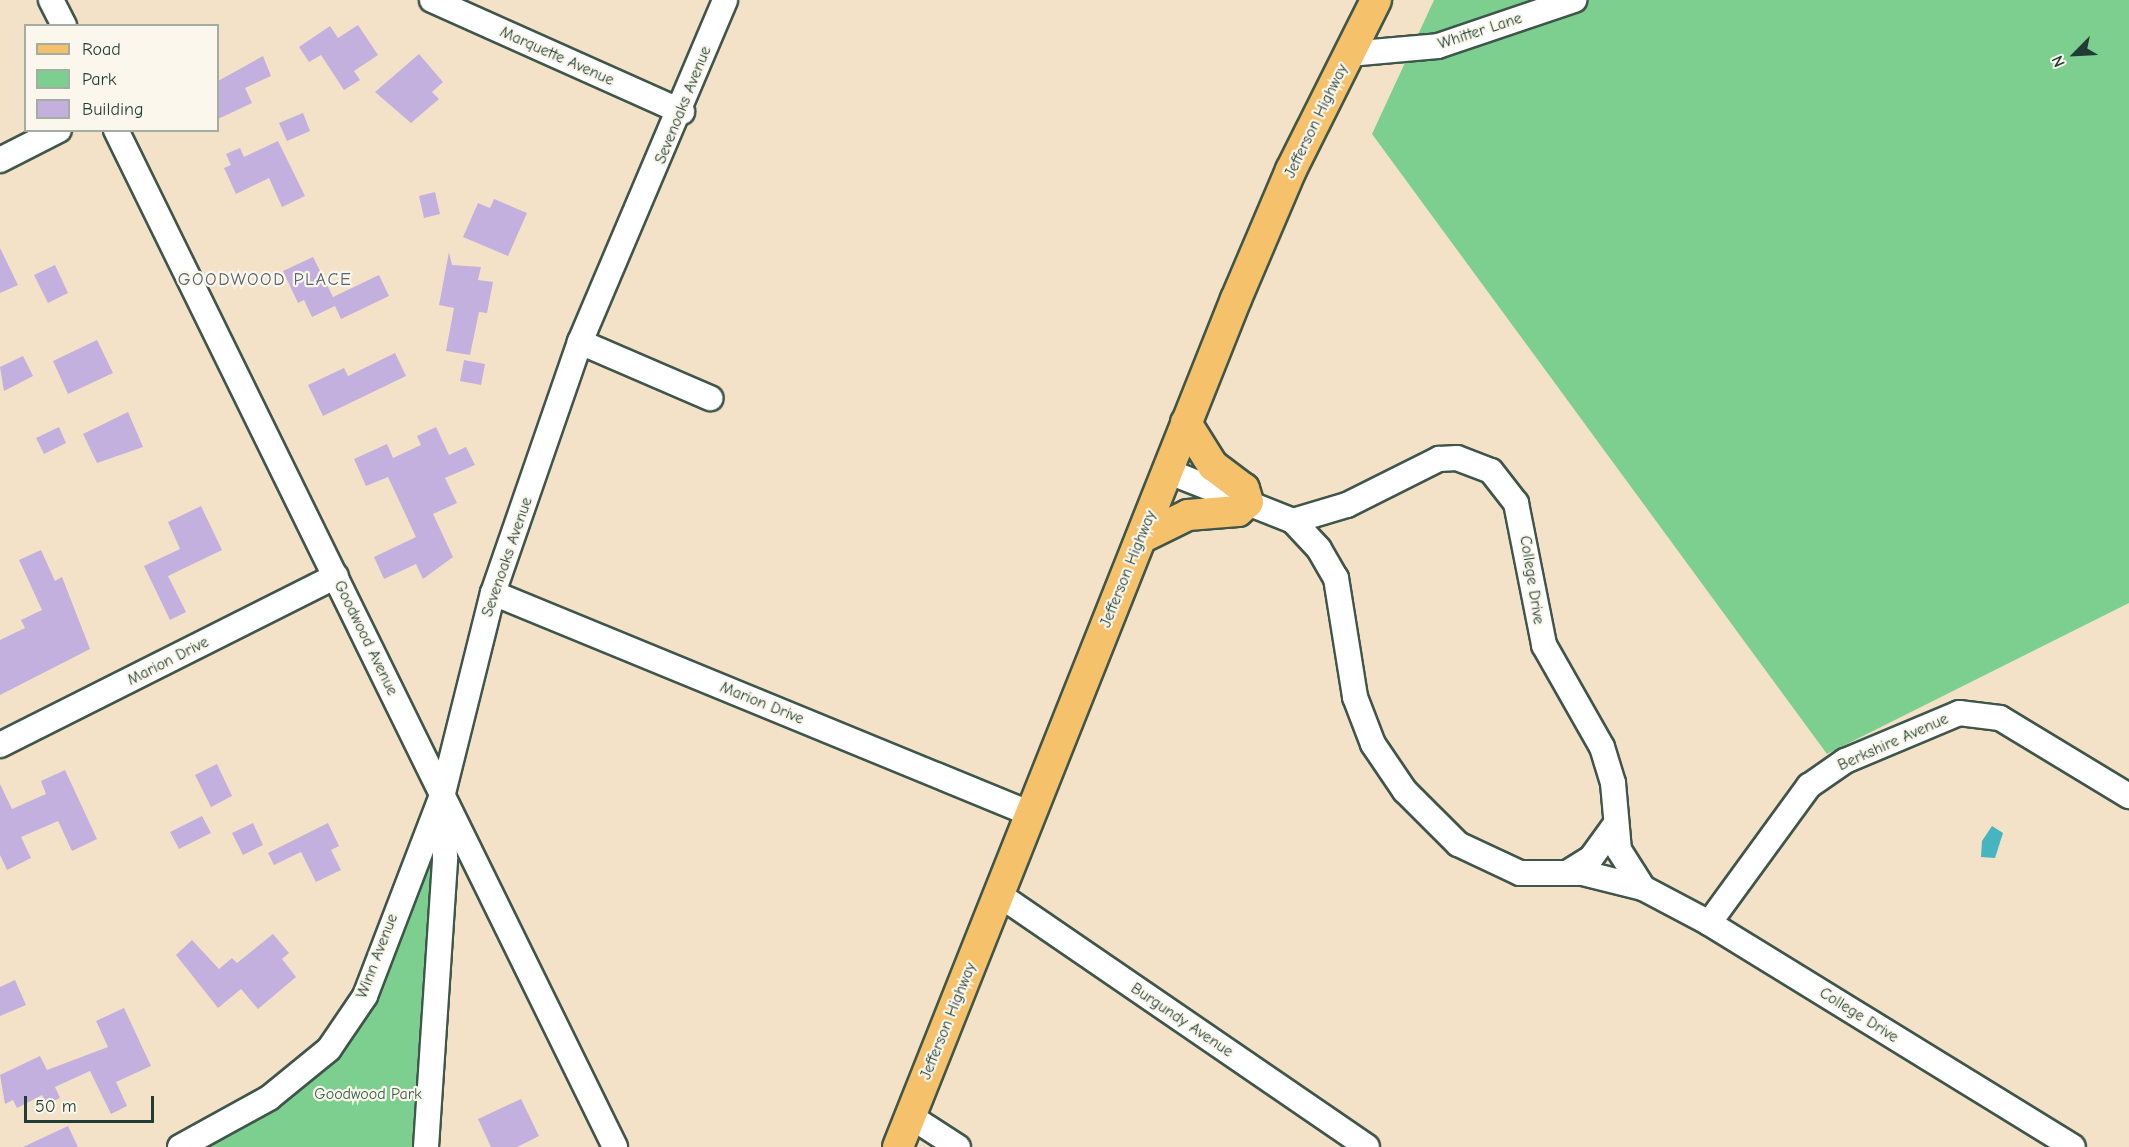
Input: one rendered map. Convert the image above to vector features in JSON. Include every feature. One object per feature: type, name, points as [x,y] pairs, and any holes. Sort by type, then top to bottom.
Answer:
[{"type":"main road","name":"Jefferson Highway","points":[[898,1147],[1186,423],[1291,170],[1377,0]]},
{"type":"main road","points":[[1141,538],[1188,515],[1238,511],[1248,502],[1244,489],[1214,466],[1186,423]]},
{"type":"street","points":[[51,0],[63,24]]},
{"type":"street","name":"Marquette Avenue","points":[[432,0],[682,112]]},
{"type":"street","name":"Sevenoaks Avenue","points":[[426,1147],[445,858],[443,793],[493,592],[580,342],[682,112],[725,0]]},
{"type":"street","name":"Whitter Lane","points":[[1349,54],[1438,46],[1574,0]]},
{"type":"street","points":[[0,160],[55,132]]},
{"type":"street","name":"Goodwood Avenue","points":[[117,132],[615,1147]]},
{"type":"street","points":[[580,342],[710,398]]},
{"type":"street","name":"College Drive","points":[[1643,888],[1619,850],[1610,767],[1552,665],[1539,628],[1523,522],[1516,504],[1491,471],[1466,460],[1439,459],[1347,505],[1293,521],[1336,578],[1355,697],[1385,767],[1425,813],[1478,857],[1520,873],[1567,873],[1643,888],[1709,923],[2073,1147]]},
{"type":"street","points":[[1167,471],[1293,521]]},
{"type":"street","name":"Marion Drive","points":[[0,745],[336,576]]},
{"type":"street","name":"Marion Drive","points":[[493,592],[1030,814]]},
{"type":"street","name":"Berkshire Avenue","points":[[1709,923],[1809,786],[1845,761],[1959,713],[2000,718],[2129,796]]},
{"type":"street","name":"Winn Avenue","points":[[180,1147],[269,1098],[329,1049],[364,996],[443,793]]},
{"type":"street","points":[[1567,873],[1591,858],[1615,825]]},
{"type":"street","name":"Burgundy Avenue","points":[[998,894],[1367,1147]]},
{"type":"street","points":[[910,1116],[958,1147]]},
{"type":"green space","points":[[1434,0],[2129,0],[2129,603],[1827,754],[1372,134]]},
{"type":"green space","name":"Goodwood Park","points":[[436,842],[420,1147],[195,1147],[308,1078]]},
{"type":"water","points":[[1992,826],[2003,833],[1995,858],[1981,857],[1982,841]]},
{"type":"building","points":[[358,25],[378,55],[354,71],[360,80],[344,90],[321,55],[309,62],[299,47],[330,26],[338,38]]},
{"type":"building","points":[[419,54],[443,82],[432,92],[439,99],[411,123],[375,92]]},
{"type":"building","points":[[263,56],[271,76],[245,88],[252,103],[219,119],[219,80]]},
{"type":"building","points":[[303,113],[310,131],[287,141],[279,123]]},
{"type":"building","points":[[278,141],[305,196],[282,207],[269,178],[236,194],[224,168],[231,165],[226,154],[240,148],[244,157]]},
{"type":"building","points":[[435,192],[440,214],[424,218],[419,196]]},
{"type":"building","points":[[494,199],[527,213],[508,256],[463,237],[478,203],[490,208]]},
{"type":"building","points":[[0,248],[18,285],[0,293]]},
{"type":"building","points":[[449,252],[452,265],[481,267],[478,280],[493,282],[487,313],[479,312],[470,355],[446,351],[454,308],[439,305]]},
{"type":"building","points":[[313,257],[333,297],[379,275],[389,296],[341,319],[335,306],[312,317],[304,300],[298,303],[283,271]]},
{"type":"building","points":[[55,265],[68,293],[48,303],[34,275]]},
{"type":"building","points":[[97,340],[113,373],[68,394],[53,361]]},
{"type":"building","points":[[395,353],[406,376],[323,416],[308,385],[344,368],[348,376]]},
{"type":"building","points":[[23,356],[33,376],[4,391],[0,367]]},
{"type":"building","points":[[464,360],[485,364],[481,385],[460,381]]},
{"type":"building","points":[[128,412],[143,447],[97,463],[83,434]]},
{"type":"building","points":[[59,427],[66,443],[44,454],[36,438]]},
{"type":"building","points":[[436,427],[449,455],[466,447],[475,465],[445,478],[457,503],[433,514],[453,557],[423,579],[416,564],[384,579],[374,557],[416,537],[388,477],[366,486],[354,459],[387,444],[393,458],[421,445],[417,436]]},
{"type":"building","points":[[201,506],[222,550],[168,576],[186,612],[170,620],[144,566],[180,549],[168,522]]},
{"type":"building","points":[[41,550],[55,581],[62,577],[90,649],[0,695],[0,640],[25,628],[21,620],[42,610],[19,560]]},
{"type":"building","points":[[217,764],[232,796],[211,807],[195,775]]},
{"type":"building","points":[[65,770],[97,839],[72,851],[58,821],[21,837],[31,858],[7,870],[0,855],[0,784],[12,809],[46,794],[41,781]]},
{"type":"building","points":[[202,816],[211,833],[179,849],[170,832]]},
{"type":"building","points":[[253,823],[263,845],[243,855],[232,833]]},
{"type":"building","points":[[328,823],[339,846],[331,850],[341,870],[316,882],[301,852],[274,865],[268,853]]},
{"type":"building","points":[[273,934],[289,953],[282,959],[296,977],[258,1009],[241,989],[218,1008],[176,955],[192,940],[219,969],[232,958],[237,963]]},
{"type":"building","points":[[15,980],[26,1005],[0,1016],[0,987]]},
{"type":"building","points":[[124,1008],[151,1066],[116,1082],[127,1106],[111,1114],[90,1071],[55,1087],[60,1098],[47,1104],[42,1095],[17,1108],[13,1100],[5,1104],[0,1075],[40,1056],[47,1070],[108,1047],[96,1021]]},
{"type":"building","points":[[521,1099],[539,1136],[517,1147],[491,1147],[478,1119]]},
{"type":"building","points":[[68,1126],[78,1147],[23,1147]]},
{"type":"district","name":"GOODWOOD PLACE","points":[[265,280]]}]
